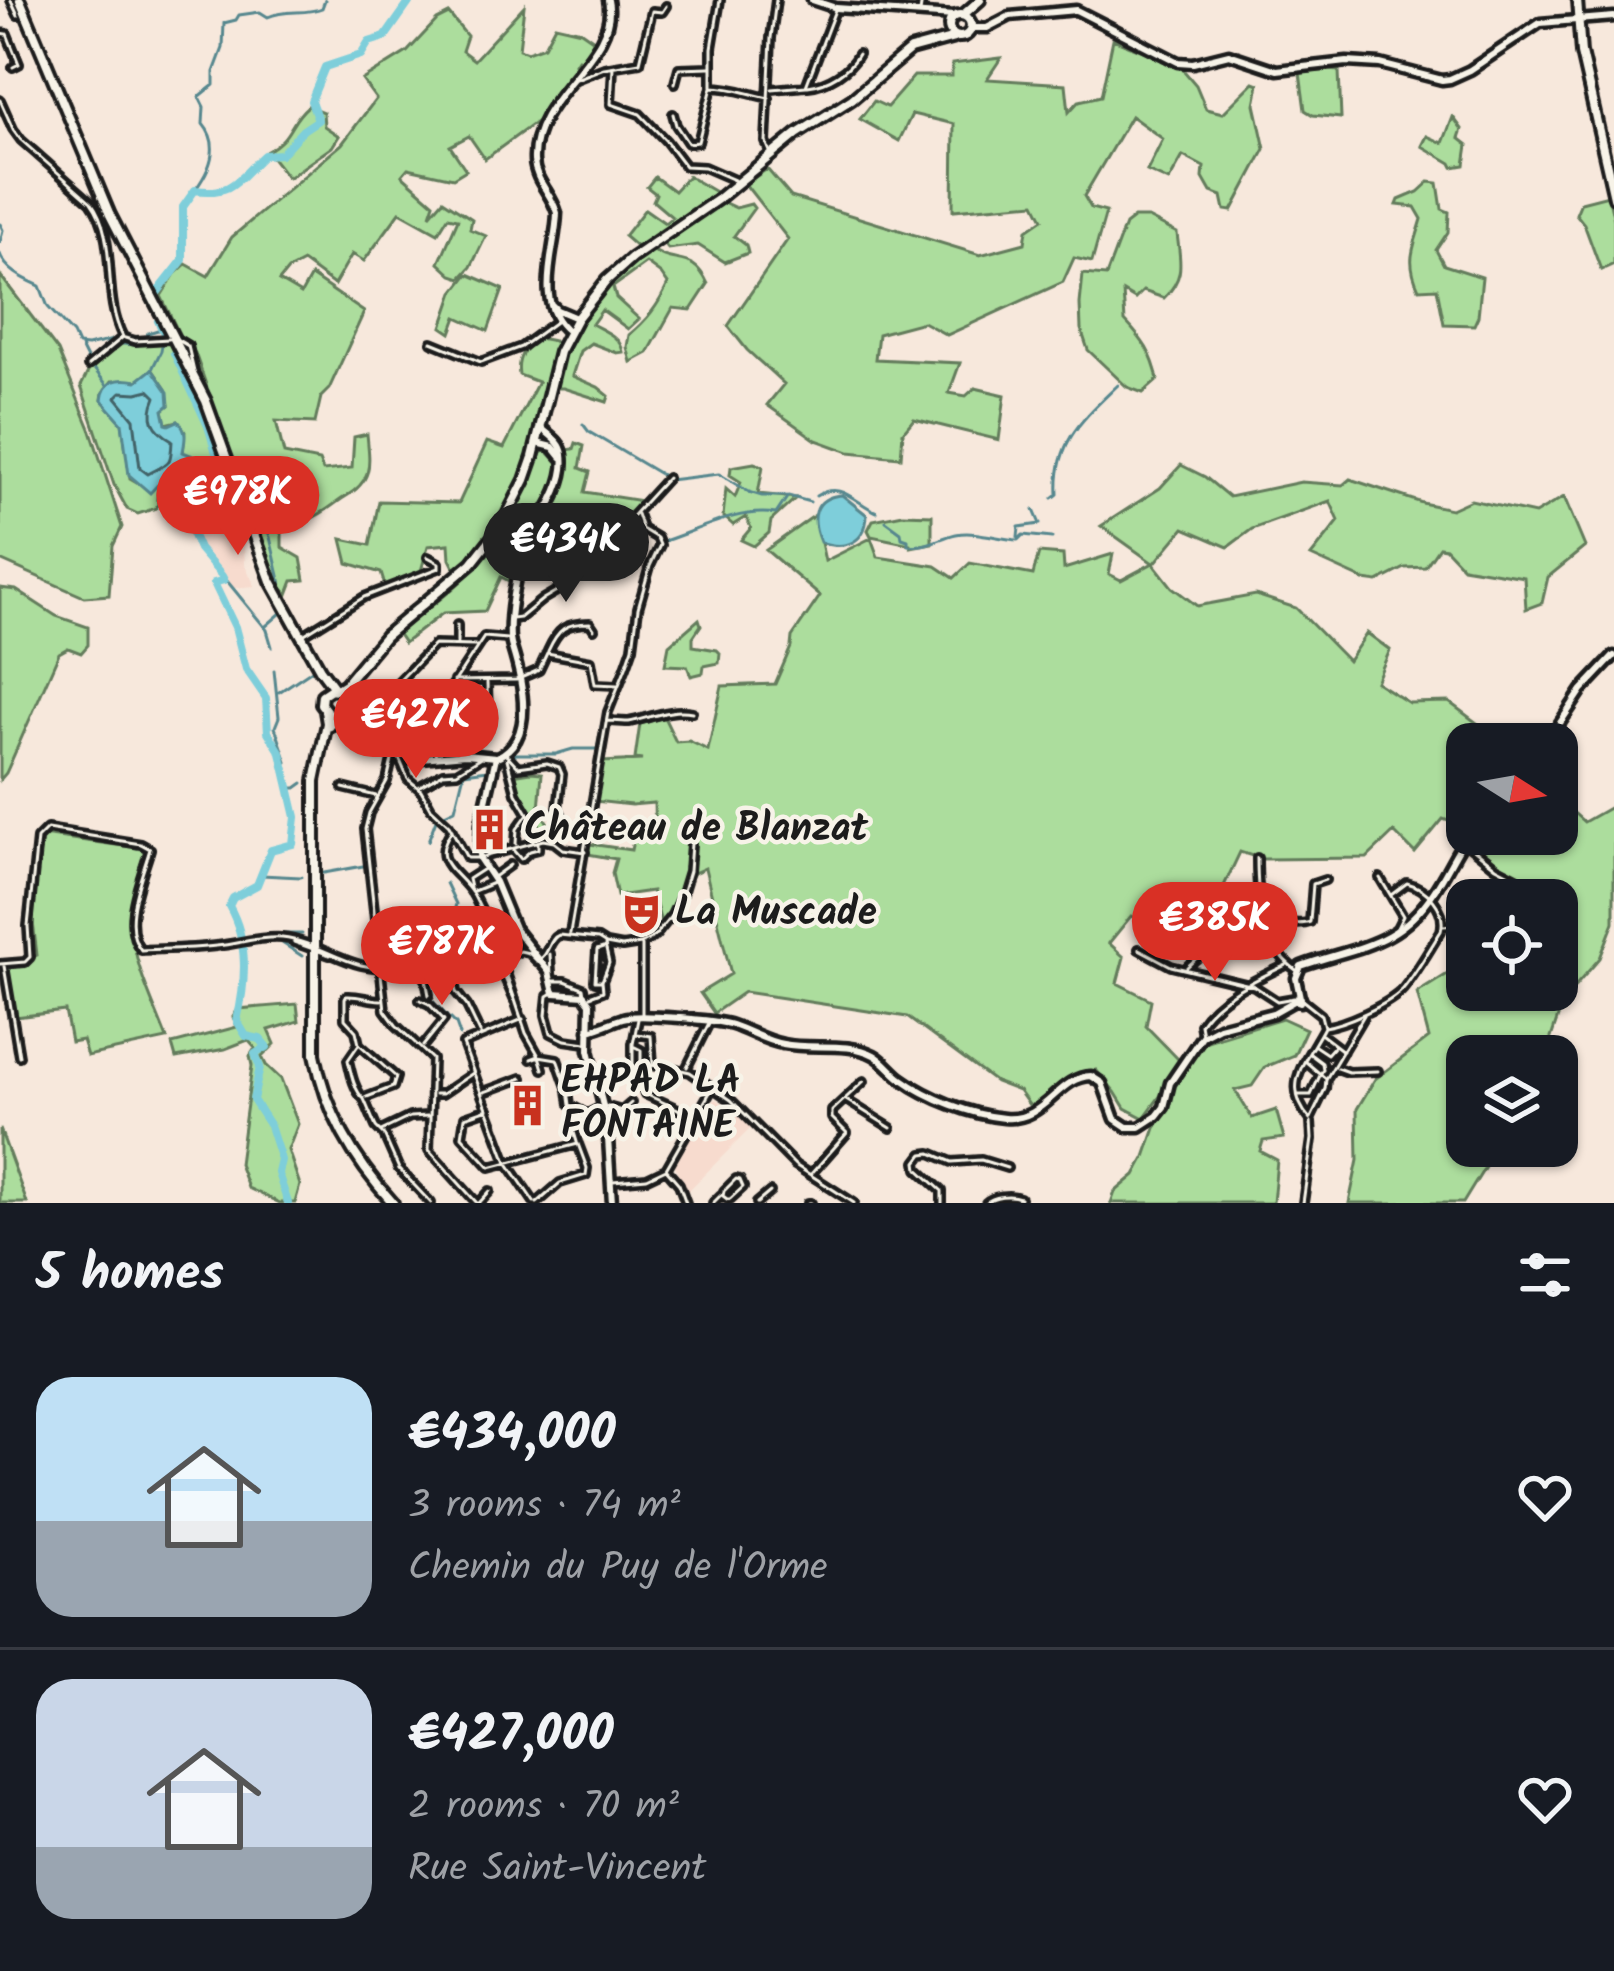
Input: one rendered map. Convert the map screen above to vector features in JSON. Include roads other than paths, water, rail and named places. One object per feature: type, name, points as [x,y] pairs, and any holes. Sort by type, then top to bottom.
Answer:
[{"type":"main road","points":[[16,0],[168,339],[194,375],[265,568],[320,669],[341,693],[345,708],[338,713],[325,748],[315,804]]},
{"type":"main road","points":[[1577,0],[1581,53],[1614,197]]},
{"type":"main road","points":[[940,42],[978,1]]},
{"type":"main road","points":[[958,37],[959,21]]},
{"type":"main road","points":[[341,693],[394,627],[456,578],[487,546],[525,481],[552,374],[569,332],[622,266],[797,134],[865,89],[910,50],[967,35],[959,21]]},
{"type":"main road","points":[[320,669],[321,701],[328,719],[316,770],[315,1054],[324,1094],[347,1144],[393,1203]]},
{"type":"main road","points":[[324,693],[341,693]]},
{"type":"main road","points":[[325,711],[338,713]]},
{"type":"street","points":[[16,0],[18,15]]},
{"type":"street","points":[[569,332],[557,321],[549,302],[557,213],[537,176],[534,154],[544,114],[602,39],[610,15],[608,0]]},
{"type":"street","points":[[574,78],[640,62],[652,11],[650,0]]},
{"type":"street","points":[[673,114],[688,143],[698,142],[712,87],[720,0]]},
{"type":"street","points":[[772,155],[766,142],[776,0]]},
{"type":"street","points":[[812,0],[836,8],[922,14],[987,28],[1015,15],[1076,10],[1178,62],[1229,54],[1268,69],[1337,62],[1379,64],[1442,80],[1470,70],[1534,26],[1551,20],[1614,17]]},
{"type":"street","points":[[922,0],[922,14]]},
{"type":"street","points":[[652,11],[662,12],[666,7]]},
{"type":"street","points":[[806,86],[836,8]]},
{"type":"street","points":[[0,34],[7,34],[19,64],[13,67]]},
{"type":"street","points":[[770,89],[818,85],[851,67],[858,54]]},
{"type":"street","points":[[613,67],[612,105],[640,114],[684,166],[704,167],[738,183]]},
{"type":"street","points":[[675,83],[679,68],[712,67]]},
{"type":"street","points":[[712,87],[732,87],[769,98]]},
{"type":"street","points":[[0,100],[16,134],[100,214],[112,300],[123,337],[168,339]]},
{"type":"street","points":[[549,302],[577,318]]},
{"type":"street","points":[[432,342],[483,362],[521,347],[566,314]]},
{"type":"street","points":[[90,364],[123,337]]},
{"type":"street","points":[[341,693],[395,750],[416,760],[506,753],[521,729],[521,676],[509,639],[522,555],[553,499],[563,460],[560,446],[540,427]]},
{"type":"street","points":[[537,443],[553,446],[563,460]]},
{"type":"street","points":[[510,623],[572,582],[667,478]]},
{"type":"street","points":[[570,935],[606,721],[633,647],[638,608],[660,543],[642,529],[637,514]]},
{"type":"street","points":[[621,530],[642,529]]},
{"type":"street","points":[[301,636],[364,597],[439,568],[428,557]]},
{"type":"street","points":[[454,680],[516,680],[539,670],[555,636],[567,625],[590,623],[594,629]]},
{"type":"street","points":[[457,625],[457,644]]},
{"type":"street","points":[[435,758],[437,712],[454,680],[489,635],[509,639]]},
{"type":"street","points":[[397,683],[429,647],[477,646]]},
{"type":"street","points":[[548,653],[591,661],[595,684],[618,686]]},
{"type":"street","points":[[1561,723],[1582,690],[1614,656]]},
{"type":"street","points":[[487,681],[487,701]]},
{"type":"street","points":[[606,721],[630,722],[685,709],[692,712]]},
{"type":"street","points":[[338,713],[349,712],[362,720]]},
{"type":"street","points":[[395,750],[408,779],[452,830],[467,858],[551,841],[563,849],[585,852]]},
{"type":"street","points":[[395,750],[365,829],[383,1000],[388,1016],[433,1064],[428,1143],[432,1154],[478,1203],[490,1191]]},
{"type":"street","points":[[506,753],[516,793],[529,815],[530,851]]},
{"type":"street","points":[[506,753],[518,767],[547,763],[559,767],[558,808],[565,822]]},
{"type":"street","points":[[418,788],[443,773],[457,772],[482,755]]},
{"type":"street","points":[[496,757],[481,823],[479,858],[514,928],[552,978],[585,993]]},
{"type":"street","points":[[343,788],[378,796]]},
{"type":"street","points":[[529,815],[517,830],[514,848],[521,859],[538,849],[533,842]]},
{"type":"street","points":[[19,1056],[2,964],[25,962],[30,957],[28,926],[41,832],[54,830],[150,849],[136,900],[134,936],[141,950],[286,939],[314,948]]},
{"type":"street","points":[[452,830],[443,856],[471,892]]},
{"type":"street","points":[[602,981],[595,981],[597,950],[641,944],[663,928],[689,872],[691,844]]},
{"type":"street","points":[[1298,999],[1298,971],[1304,964],[1354,951],[1396,932],[1430,897],[1455,855]]},
{"type":"street","points":[[1483,855],[1517,878]]},
{"type":"street","points":[[1257,857],[1263,922],[1279,953],[1298,971]]},
{"type":"street","points":[[471,892],[510,865]]},
{"type":"street","points":[[485,868],[468,879],[471,892],[491,940],[489,955],[517,1001]]},
{"type":"street","points":[[1380,878],[1403,916],[1396,932]]},
{"type":"street","points":[[1263,922],[1307,924],[1312,918],[1313,884],[1325,880]]},
{"type":"street","points":[[1322,1030],[1401,991],[1443,926],[1430,897],[1409,881],[1391,895]]},
{"type":"street","points":[[1185,970],[1244,914],[1259,907]]},
{"type":"street","points":[[303,942],[314,928]]},
{"type":"street","points":[[539,961],[556,936],[598,939],[605,946],[609,963],[602,992],[548,996],[546,1016],[552,1035],[588,1042]]},
{"type":"street","points":[[286,939],[380,967],[450,965],[489,955],[501,961],[543,1069]]},
{"type":"street","points":[[641,944],[640,1017],[633,1047],[637,1069],[645,1094],[678,1109],[693,1123]]},
{"type":"street","points":[[1139,949],[1171,966],[1249,984],[1277,1000],[1298,999],[1321,1015],[1322,1030],[1298,1076],[1297,1095],[1310,1119],[1312,1136],[1303,1203]]},
{"type":"street","points":[[550,950],[554,993]]},
{"type":"street","points":[[501,961],[520,951],[539,961]]},
{"type":"street","points":[[313,975],[319,960],[333,956]]},
{"type":"street","points":[[1202,1036],[1203,1018],[1249,984],[1288,964]]},
{"type":"street","points":[[450,965],[456,992],[480,1035]]},
{"type":"street","points":[[424,967],[429,995]]},
{"type":"street","points":[[564,981],[574,975]]},
{"type":"street","points":[[584,978],[590,1003],[588,1042],[608,1134],[612,1203]]},
{"type":"street","points":[[345,986],[345,1019],[356,1031],[359,1044],[396,1077],[393,1087],[364,1099]]},
{"type":"street","points":[[346,996],[383,1000]]},
{"type":"street","points":[[589,1030],[626,1017],[732,1024],[788,1046],[864,1052],[927,1093],[956,1106],[1006,1118],[1036,1112],[1075,1080],[1091,1076],[1102,1083],[1115,1119],[1134,1128],[1164,1107],[1170,1082],[1202,1036],[1273,1013],[1298,999]]},
{"type":"street","points":[[420,1000],[444,1020],[422,1048]]},
{"type":"street","points":[[1310,1119],[1326,1079],[1367,1011]]},
{"type":"street","points":[[523,1019],[463,1044],[507,1162],[536,1203],[560,1184],[586,1175],[572,1126]]},
{"type":"street","points":[[686,1071],[710,1021]]},
{"type":"street","points":[[1322,1030],[1343,1051]]},
{"type":"street","points":[[634,1034],[651,1036],[652,1065]]},
{"type":"street","points":[[359,1044],[348,1060],[353,1080],[399,1169],[430,1203]]},
{"type":"street","points":[[1314,1045],[1327,1054],[1335,1045]]},
{"type":"street","points":[[633,1047],[641,1050],[637,1069]]},
{"type":"street","points":[[1297,1095],[1311,1095],[1324,1066],[1309,1053]]},
{"type":"street","points":[[531,1059],[557,1059],[570,1105],[586,1114],[604,1106],[622,1111],[631,1102]]},
{"type":"street","points":[[1304,1060],[1326,1079]]},
{"type":"street","points":[[600,1088],[652,1065],[686,1071],[731,1100],[809,1176],[854,1203]]},
{"type":"street","points":[[1336,1067],[1348,1072],[1378,1071]]},
{"type":"street","points":[[431,1094],[442,1094],[474,1073]]},
{"type":"street","points":[[482,1093],[522,1078]]},
{"type":"street","points":[[809,1176],[845,1137],[845,1130],[830,1115],[864,1082]]},
{"type":"street","points":[[611,1181],[644,1179],[666,1169],[713,1087]]},
{"type":"street","points":[[844,1099],[891,1128]]},
{"type":"street","points":[[488,1109],[465,1117],[462,1136],[490,1167],[578,1144]]},
{"type":"street","points":[[381,1131],[410,1117],[430,1116]]},
{"type":"street","points":[[942,1203],[942,1191],[918,1169],[923,1154],[952,1162],[981,1160],[1007,1168]]},
{"type":"street","points":[[666,1169],[686,1203]]},
{"type":"street","points":[[758,1203],[770,1192]]},
{"type":"street","points":[[713,1203],[723,1194]]},
{"type":"street","points":[[986,1203],[1013,1195],[1020,1198]]},
{"type":"water","points":[[152,369],[168,392],[169,405],[163,410],[166,424],[181,424],[183,452],[196,457],[198,465],[192,472],[165,477],[150,493],[129,475],[122,423],[102,400],[113,382],[137,381]]},
{"type":"water","points":[[842,495],[867,515],[863,532],[846,545],[820,542],[816,511],[825,500]]},
{"type":"waterway","points":[[195,190],[209,166],[212,149],[199,97],[214,85],[224,23],[260,12],[268,17],[316,10],[325,0]]},
{"type":"waterway","points":[[157,293],[183,260],[183,207],[195,190],[227,188],[264,155],[281,154],[318,120],[311,101],[325,67],[361,55],[369,42],[385,37],[411,0]]},
{"type":"waterway","points":[[0,224],[0,242]]},
{"type":"waterway","points":[[0,254],[11,270],[40,286],[48,307],[78,345],[113,340],[138,345],[148,333],[161,329]]},
{"type":"waterway","points":[[158,321],[164,333]]},
{"type":"waterway","points":[[152,369],[164,333]]},
{"type":"waterway","points":[[81,347],[106,384]]},
{"type":"waterway","points":[[174,353],[208,426],[226,486],[187,522],[199,549],[224,580],[214,583],[235,627],[246,669],[266,698],[268,732],[281,753],[296,817],[293,844],[271,850],[257,885],[233,898],[229,906],[240,933],[244,962],[237,1021],[246,1036],[260,1039],[267,1047],[255,1054],[260,1067],[253,1100],[270,1126],[288,1203]]},
{"type":"waterway","points":[[1053,498],[1058,494],[1066,445],[1118,385]]},
{"type":"waterway","points":[[583,424],[665,477]]},
{"type":"waterway","points":[[669,480],[719,474],[749,492],[786,496]]},
{"type":"waterway","points":[[160,481],[178,496],[187,522]]},
{"type":"waterway","points":[[245,490],[269,534]]},
{"type":"waterway","points":[[816,496],[833,490],[877,512]]},
{"type":"waterway","points":[[636,604],[658,543],[731,517],[776,514],[788,496],[810,502]]},
{"type":"waterway","points":[[1018,537],[1019,527],[1040,524],[1034,510]]},
{"type":"waterway","points":[[886,521],[901,532],[908,545],[915,546],[963,533],[1018,540],[1023,535],[1052,538]]},
{"type":"waterway","points":[[270,537],[283,593]]},
{"type":"waterway","points":[[651,570],[662,545]]},
{"type":"waterway","points":[[223,576],[267,630],[272,647]]},
{"type":"waterway","points":[[266,626],[281,613],[279,603]]},
{"type":"waterway","points":[[633,624],[635,610]]},
{"type":"waterway","points":[[629,645],[632,630]]},
{"type":"waterway","points":[[622,668],[626,657]]},
{"type":"waterway","points":[[279,692],[315,668]]},
{"type":"waterway","points":[[274,670],[279,717],[275,727],[287,762]]},
{"type":"waterway","points":[[619,678],[620,674]]},
{"type":"waterway","points":[[606,708],[610,697]]},
{"type":"waterway","points":[[601,727],[603,719]]},
{"type":"waterway","points":[[381,725],[394,744]]},
{"type":"waterway","points":[[513,754],[597,749],[600,736]]},
{"type":"waterway","points":[[442,815],[455,809],[464,773],[488,770]]},
{"type":"waterway","points":[[289,788],[303,783]]},
{"type":"waterway","points":[[428,841],[437,817]]},
{"type":"waterway","points":[[324,873],[363,866]]},
{"type":"waterway","points":[[261,875],[301,877]]},
{"type":"waterway","points":[[446,883],[456,904],[448,933]]},
{"type":"waterway","points":[[253,936],[276,934]]},
{"type":"waterway","points":[[282,934],[302,934]]},
{"type":"waterway","points":[[279,941],[302,956]]},
{"type":"waterway","points":[[414,956],[416,964]]},
{"type":"waterway","points":[[428,982],[431,994]]},
{"type":"waterway","points":[[433,1001],[447,1016]]},
{"type":"waterway","points":[[450,1018],[460,1035]]},
{"type":"place","name":"Château de Blanzat","points":[[490,830]]},
{"type":"place","name":"La Muscade","points":[[641,914]]},
{"type":"place","name":"EHPAD LA FONTAINE","points":[[527,1105]]}]
